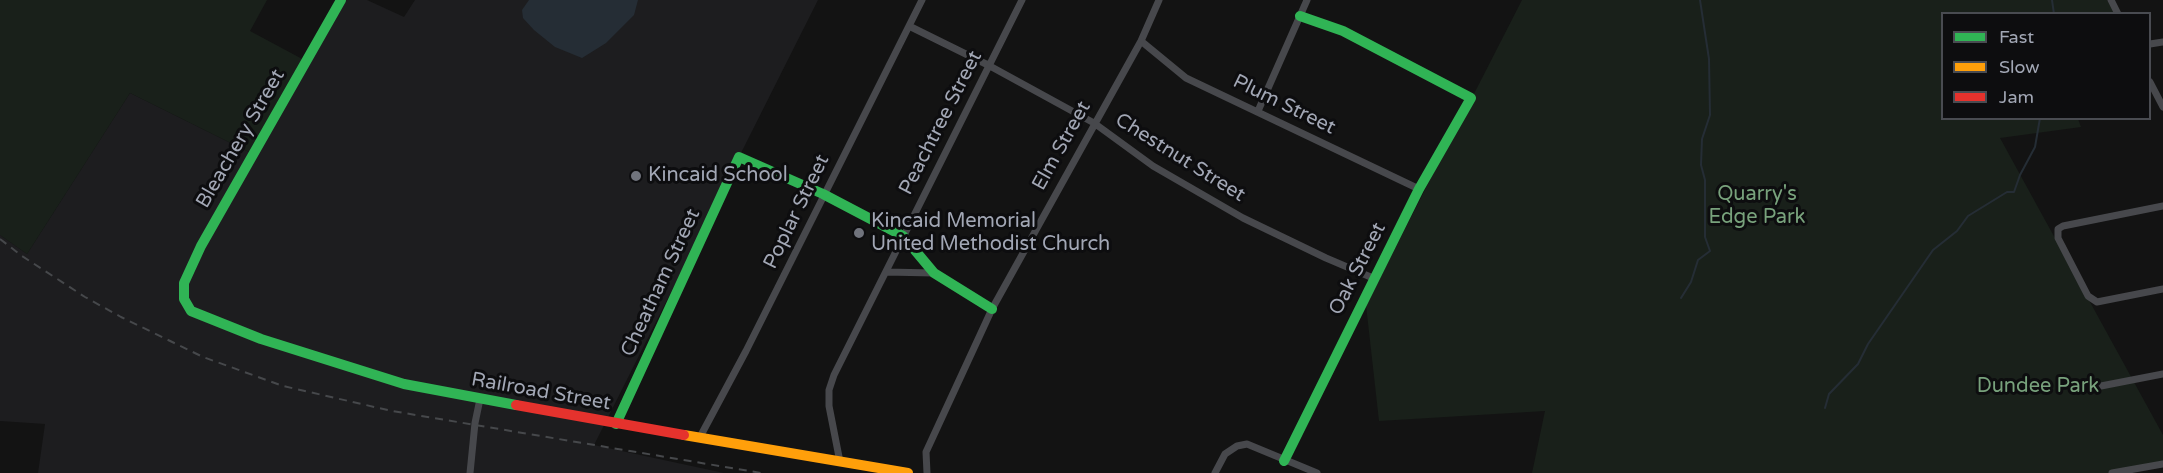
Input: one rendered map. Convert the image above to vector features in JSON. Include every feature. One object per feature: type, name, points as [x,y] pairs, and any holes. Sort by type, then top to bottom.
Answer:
[{"type":"street","name":"Bleachery Street","points":[[184,299],[184,283],[201,246],[341,0]]},
{"type":"street","name":"Poplar Street","points":[[700,437],[746,351],[922,0]]},
{"type":"street","name":"Peachtree Street","points":[[840,462],[829,406],[829,390],[848,346],[1022,0]]},
{"type":"street","name":"Elm Street","points":[[927,473],[926,452],[992,309],[1141,41],[1159,0]]},
{"type":"street","points":[[1257,111],[1307,0]]},
{"type":"street","name":"Oak Street","points":[[1284,461],[1419,189],[1472,98],[1343,31],[1300,16]]},
{"type":"street","name":"Chestnut Street","points":[[909,26],[988,65],[1094,123],[1153,166],[1243,218],[1373,278]]},
{"type":"street","name":"Plum Street","points":[[1141,41],[1186,78],[1419,189]]},
{"type":"street","points":[[2151,84],[2163,107]]},
{"type":"street","name":"Cheatham Street","points":[[616,424],[739,157],[823,194]]},
{"type":"street","points":[[823,194],[903,236],[934,273],[992,309]]},
{"type":"street","points":[[2163,206],[2063,226],[2058,229],[2058,237],[2088,296],[2097,302],[2163,289]]},
{"type":"street","points":[[886,272],[934,273]]},
{"type":"street","name":"Railroad Street","points":[[184,299],[191,311],[261,339],[404,384],[616,424],[908,473]]},
{"type":"street","points":[[2101,386],[2163,374]]},
{"type":"street","points":[[470,473],[480,399]]},
{"type":"street","points":[[1215,473],[1225,454],[1237,446],[1247,444],[1317,473]]},
{"type":"street","points":[[2112,473],[2163,464]]},
{"type":"shaded area","points":[[340,0],[367,0],[404,17],[415,0],[818,0],[594,445],[724,473],[38,473],[45,424],[0,421],[0,235],[27,254],[130,93],[253,154]]},
{"type":"shaded area","points":[[529,0],[638,0],[634,15],[606,43],[582,58],[555,47],[523,18],[522,10]]},
{"type":"green space","points":[[0,0],[267,0],[250,31],[306,61],[253,154],[130,93],[27,254],[0,235]]},
{"type":"green space","name":"Quarry's Edge Park","points":[[1522,0],[2107,0],[2114,12],[1941,12],[1941,120],[2078,120],[2081,127],[2000,138],[2163,435],[2163,464],[2111,473],[1532,473],[1545,411],[1379,421],[1366,305]]},
{"type":"waterway","points":[[1681,298],[1691,282],[1698,260],[1710,251],[1705,237],[1705,180],[1701,165],[1702,139],[1710,115],[1709,59],[1700,0]]},
{"type":"waterway","points":[[2052,0],[2054,12]]},
{"type":"waterway","points":[[1825,408],[1829,394],[1858,364],[1868,344],[1933,250],[1957,231],[1968,216],[2007,192],[2014,192],[2035,147],[2040,120]]},
{"type":"railway","points":[[0,239],[85,297],[121,317],[203,357],[283,386],[392,411],[761,473]]},
{"type":"traffic: fast","points":[[341,0],[201,246],[184,283],[184,299],[191,311],[261,339],[404,384],[516,405]]},
{"type":"traffic: fast","points":[[1284,461],[1419,189],[1471,98],[1343,31],[1300,16]]},
{"type":"traffic: fast","points":[[616,424],[739,157],[823,194],[903,236],[934,273],[992,309]]},
{"type":"traffic: slow","points":[[684,435],[908,473]]},
{"type":"traffic: jam","points":[[516,405],[684,435]]},
{"type":"place","name":"Kincaid School","points":[[636,176]]},
{"type":"place","name":"Kincaid Memorial United Methodist Church","points":[[859,233]]},
{"type":"park label","name":"Dundee Park","points":[[2038,387]]}]
